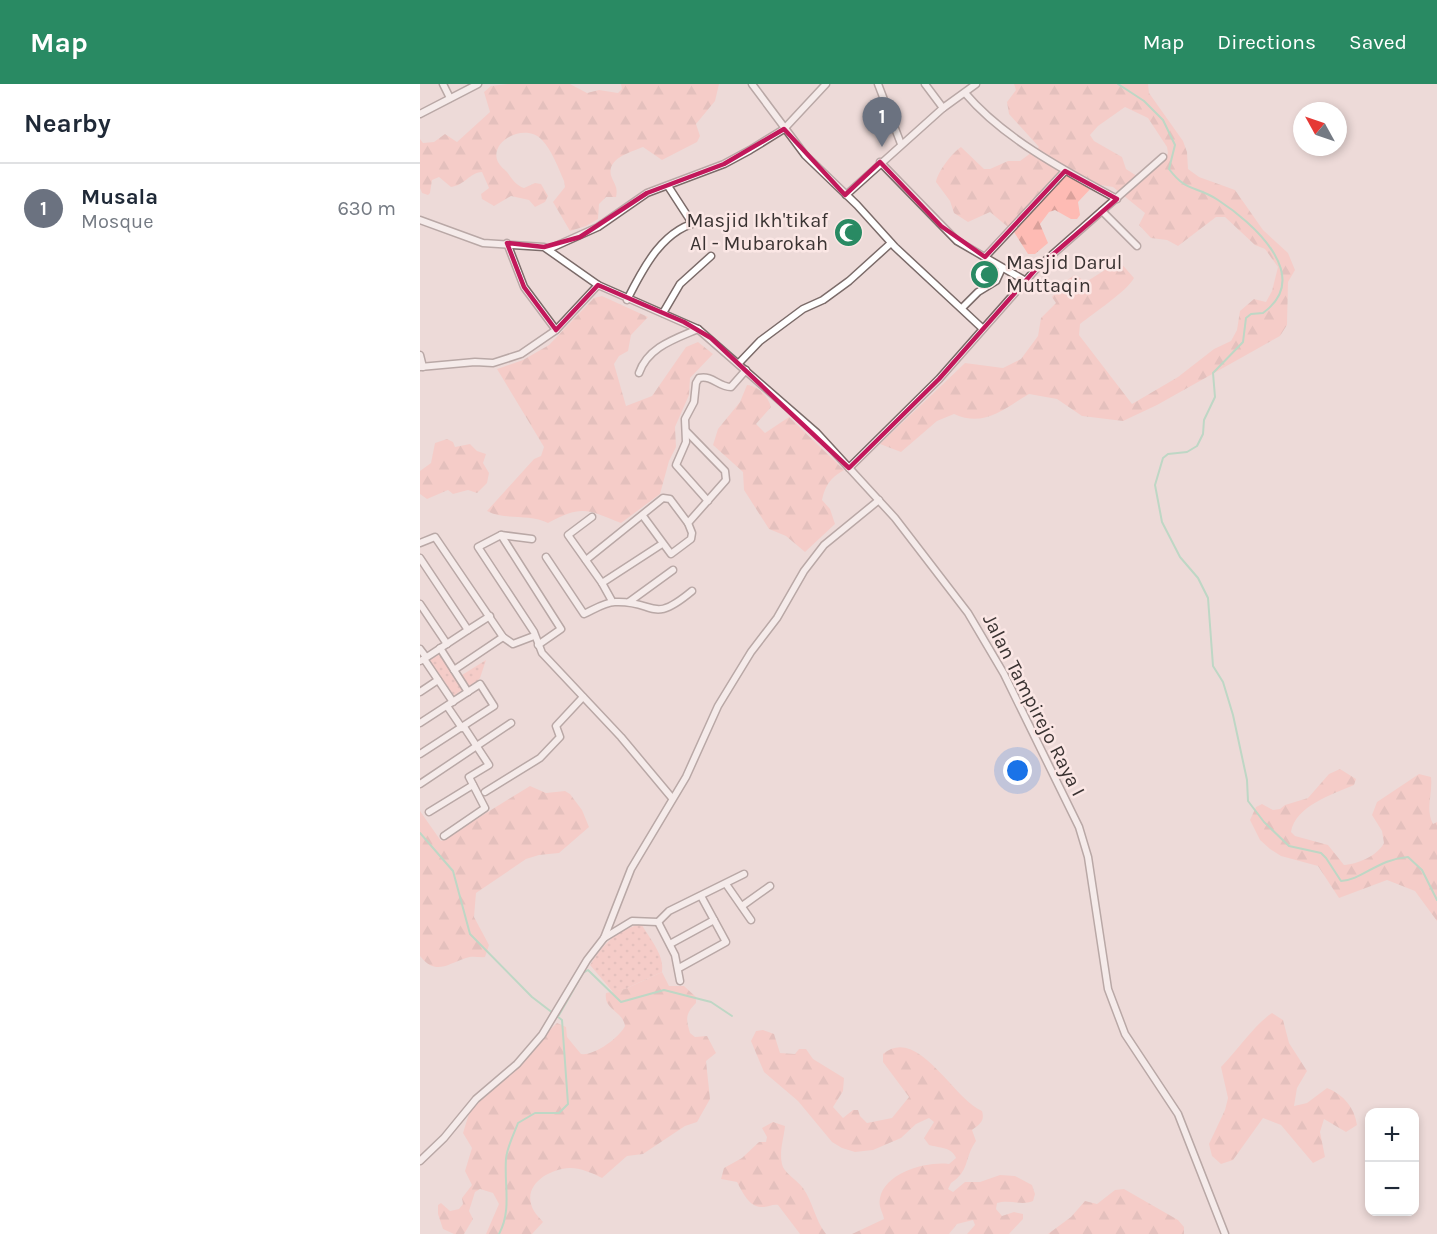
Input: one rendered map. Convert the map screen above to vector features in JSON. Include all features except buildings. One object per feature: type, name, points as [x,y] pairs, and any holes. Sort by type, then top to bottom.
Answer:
[{"type":"street","points":[[443,84],[450,98]]},
{"type":"street","points":[[420,114],[478,84]]},
{"type":"street","points":[[752,84],[783,129],[805,155],[891,243],[982,328]]},
{"type":"street","points":[[420,220],[483,243],[535,244],[549,249],[598,227],[647,193],[724,164],[783,129],[826,84]]},
{"type":"street","points":[[878,84],[901,144]]},
{"type":"street","points":[[925,84],[943,108]]},
{"type":"street","points":[[846,195],[880,162],[943,108],[976,84]]},
{"type":"street","points":[[965,93],[984,117],[1065,171],[1117,199]]},
{"type":"street","points":[[849,468],[939,379],[1024,280],[1163,157]]},
{"type":"street","points":[[880,162],[957,241],[1024,280]]},
{"type":"street","points":[[985,257],[1065,171]]},
{"type":"street","points":[[668,186],[692,224]]},
{"type":"street","points":[[1102,211],[1137,246]]},
{"type":"street","points":[[627,300],[655,252],[674,235],[692,224],[704,221]]},
{"type":"street","points":[[507,243],[524,287],[556,330]]},
{"type":"street","points":[[739,363],[760,341],[803,309],[823,300],[849,281],[891,243]]},
{"type":"street","name":"Jalan Tampirejo Raya I","points":[[549,249],[598,285],[627,300],[698,329],[739,363],[817,433],[879,500],[968,613],[1004,674],[1079,827],[1088,857],[1107,989],[1125,1034],[1178,1114],[1226,1234]]},
{"type":"street","points":[[663,313],[680,284],[711,256]]},
{"type":"street","points":[[962,308],[978,292],[996,281],[1002,268]]},
{"type":"street","points":[[420,355],[421,367],[475,362],[493,363],[509,359],[533,347],[556,330],[598,285]]},
{"type":"street","points":[[639,373],[652,353],[673,339],[698,329]]},
{"type":"street","points":[[708,501],[676,465],[684,447],[687,432],[685,419],[694,402],[696,383],[699,378],[710,378],[726,387],[731,387],[746,370]]},
{"type":"street","points":[[687,432],[726,474],[726,480],[688,523]]},
{"type":"street","points":[[586,560],[663,498],[668,498],[688,523],[692,533],[691,539],[671,554],[643,516]]},
{"type":"street","points":[[420,1161],[452,1130],[476,1099],[524,1056],[551,1020],[587,960],[604,938],[631,869],[686,777],[718,706],[751,652],[777,618],[811,561],[832,536],[879,500]]},
{"type":"street","points":[[592,517],[568,535],[612,601]]},
{"type":"street","points":[[532,538],[501,535],[480,544],[479,550],[534,632],[538,645],[621,737],[672,798]]},
{"type":"street","points":[[501,535],[561,629],[538,645]]},
{"type":"street","points":[[420,543],[435,537],[503,637],[513,644],[534,636]]},
{"type":"street","points":[[602,583],[662,544]]},
{"type":"street","points":[[546,557],[584,614],[612,601],[629,602],[649,609],[661,610],[673,607],[692,591]]},
{"type":"street","points":[[420,558],[468,630]]},
{"type":"street","points":[[629,602],[673,570]]},
{"type":"street","points":[[420,604],[447,644]]},
{"type":"street","points":[[423,659],[490,616]]},
{"type":"street","points":[[454,670],[503,637]]},
{"type":"street","points":[[440,648],[468,692]]},
{"type":"street","points":[[420,649],[423,659],[438,680],[463,727],[489,765],[469,777],[485,808],[444,836]]},
{"type":"street","points":[[420,692],[438,680]]},
{"type":"street","points":[[420,723],[480,684],[494,706],[420,754]]},
{"type":"street","points":[[485,792],[540,758],[560,738],[556,726],[583,696]]},
{"type":"street","points":[[420,784],[511,723]]},
{"type":"street","points":[[429,812],[473,785]]},
{"type":"street","points":[[604,938],[632,921],[658,922],[669,911],[744,874]]},
{"type":"street","points":[[726,884],[751,920]]},
{"type":"street","points":[[742,906],[770,886]]},
{"type":"street","points":[[679,968],[725,943],[724,936],[701,896]]},
{"type":"street","points":[[670,945],[714,920]]},
{"type":"street","points":[[658,922],[679,968],[680,981]]},
{"type":"highlighted area","points":[[784,129],[845,195],[880,162],[941,226],[985,257],[1065,171],[1117,199],[1036,269],[939,379],[849,468],[711,338],[684,322],[598,285],[556,330],[524,287],[507,243],[544,247],[580,237],[647,193],[724,164]]},
{"type":"green space","points":[[570,84],[587,93],[599,90],[618,93],[622,89],[621,84],[719,84],[715,101],[696,124],[700,136],[697,142],[662,160],[643,147],[620,157],[615,161],[611,171],[616,197],[606,197],[599,204],[598,219],[570,231],[553,202],[565,187],[564,181],[549,149],[535,135],[527,133],[510,136],[498,147],[496,154],[498,162],[514,182],[524,188],[535,183],[541,184],[548,196],[545,202],[535,207],[529,200],[511,196],[494,206],[482,199],[481,194],[489,188],[482,172],[451,187],[439,177],[432,180],[428,195],[422,193],[420,188],[420,139],[423,143],[434,142],[445,134],[457,142],[490,112],[484,92],[491,86]]},
{"type":"green space","points":[[1014,84],[1148,84],[1149,93],[1183,141],[1187,152],[1188,169],[1199,177],[1235,190],[1263,230],[1288,253],[1295,270],[1288,282],[1287,325],[1280,336],[1157,405],[1123,421],[1082,416],[1057,399],[1029,394],[985,418],[965,418],[954,414],[937,421],[901,452],[880,444],[965,363],[1003,368],[1021,359],[1038,336],[1041,318],[1056,303],[1052,297],[1064,282],[1075,275],[1086,282],[1119,261],[1134,278],[1118,295],[1080,324],[1079,335],[1132,404],[1178,377],[1214,349],[1231,341],[1237,330],[1240,311],[1254,299],[1266,302],[1272,291],[1278,267],[1265,249],[1255,245],[1225,217],[1216,217],[1178,246],[1167,240],[1151,238],[1139,225],[1145,213],[1113,187],[1095,184],[1078,202],[1080,215],[1077,219],[1071,219],[1055,210],[1049,212],[1040,224],[1048,243],[1035,254],[1028,254],[1014,232],[990,212],[968,222],[954,213],[950,201],[936,182],[942,168],[957,150],[961,147],[984,169],[990,169],[1008,161],[1020,161],[1039,147],[1009,114],[1007,102],[1016,90]],"holes":[[[1125,107],[1148,118],[1167,147],[1168,153],[1164,161],[1147,176],[1140,178],[1126,169],[1122,157],[1094,141],[1090,135],[1098,126]]]},
{"type":"green space","points":[[602,296],[648,317],[631,335],[628,351],[619,356],[614,364],[626,406],[652,396],[686,347],[698,342],[713,354],[690,378],[689,395],[675,427],[676,447],[669,461],[660,494],[621,523],[584,511],[569,513],[548,523],[533,518],[502,516],[487,511],[534,459],[541,456],[544,447],[497,369],[523,360],[549,345],[594,298]]},
{"type":"green space","points":[[747,385],[759,390],[770,403],[771,407],[756,424],[765,433],[789,417],[844,470],[829,483],[822,500],[830,509],[835,524],[805,552],[786,536],[769,529],[744,490],[743,472],[713,445],[718,429],[740,402]]},
{"type":"green space","points":[[447,439],[453,442],[455,447],[470,444],[477,451],[486,454],[483,463],[489,473],[487,483],[477,493],[468,490],[453,494],[448,490],[427,499],[420,494],[420,471],[431,463],[435,443]]},
{"type":"green space","points":[[439,654],[463,689],[454,696],[429,660]]},
{"type":"green space","points":[[486,660],[480,678],[470,688],[462,675]]},
{"type":"green space","points":[[1340,769],[1356,779],[1354,785],[1307,808],[1294,823],[1291,832],[1295,836],[1328,845],[1344,865],[1361,861],[1377,852],[1384,843],[1382,831],[1372,815],[1377,802],[1419,774],[1431,777],[1429,807],[1433,824],[1437,822],[1437,921],[1415,891],[1387,880],[1339,898],[1318,866],[1281,856],[1260,840],[1250,820],[1256,807],[1262,804],[1273,810],[1280,809],[1285,805],[1308,798],[1329,774]]},
{"type":"green space","points":[[530,786],[546,793],[565,791],[570,794],[582,810],[589,827],[559,853],[526,859],[476,893],[474,917],[489,945],[485,957],[469,957],[442,967],[431,966],[420,956],[420,811],[441,841]]},
{"type":"green space","points":[[642,925],[656,948],[661,960],[662,972],[613,992],[590,965],[610,940],[622,931]]},
{"type":"green space","points":[[662,972],[669,986],[684,986],[696,997],[696,1003],[687,1017],[690,1033],[695,1037],[707,1036],[716,1053],[706,1061],[710,1099],[697,1122],[685,1126],[643,1154],[627,1156],[602,1178],[586,1171],[570,1168],[545,1175],[538,1180],[531,1194],[534,1211],[543,1222],[532,1234],[486,1234],[499,1204],[493,1193],[480,1189],[475,1192],[469,1211],[473,1219],[464,1234],[454,1234],[443,1229],[438,1214],[438,1205],[441,1203],[450,1211],[459,1209],[463,1204],[462,1198],[472,1185],[465,1171],[472,1148],[463,1133],[471,1107],[557,1023],[566,1027],[567,1037],[581,1054],[593,1052],[606,1045],[625,1026],[621,1017],[607,1003],[606,993],[625,989]]},
{"type":"green space","points":[[1272,1013],[1283,1020],[1289,1043],[1307,1071],[1297,1088],[1294,1106],[1307,1103],[1327,1088],[1347,1102],[1357,1125],[1346,1132],[1324,1119],[1320,1132],[1325,1157],[1313,1163],[1281,1125],[1263,1118],[1233,1160],[1221,1164],[1212,1156],[1209,1144],[1225,1110],[1228,1098],[1221,1067],[1252,1031]]},
{"type":"green space","points":[[763,1030],[774,1034],[780,1053],[795,1054],[799,1049],[806,1049],[813,1059],[844,1078],[843,1091],[833,1107],[843,1118],[853,1110],[858,1110],[867,1123],[892,1118],[909,1097],[883,1062],[883,1054],[896,1048],[909,1049],[922,1056],[983,1114],[981,1122],[972,1130],[976,1141],[964,1169],[948,1189],[953,1192],[965,1182],[980,1182],[1000,1175],[1015,1176],[1032,1185],[1035,1194],[1033,1201],[997,1203],[996,1209],[1002,1216],[1014,1212],[1023,1214],[1023,1219],[1009,1234],[967,1234],[975,1225],[973,1220],[957,1224],[949,1234],[852,1234],[884,1219],[880,1198],[890,1181],[898,1175],[930,1164],[949,1164],[956,1158],[948,1150],[929,1145],[924,1138],[934,1122],[929,1118],[916,1124],[901,1138],[873,1150],[855,1152],[832,1142],[798,1101],[764,1072],[751,1041],[756,1031]]},
{"type":"green space","points":[[773,1122],[785,1126],[781,1154],[783,1167],[803,1188],[826,1234],[800,1234],[778,1205],[759,1207],[754,1205],[747,1199],[737,1182],[721,1179],[724,1168],[742,1158],[759,1142],[766,1142],[767,1137],[762,1128]]},
{"type":"green space","points":[[1124,1189],[1178,1220],[1184,1227],[1184,1234],[1048,1234],[1071,1217],[1085,1201],[1097,1204],[1115,1190]]},
{"type":"waterway","points":[[1118,84],[1144,101],[1163,120],[1175,145],[1169,169],[1175,177],[1186,185],[1210,195],[1247,222],[1261,236],[1280,267],[1282,283],[1277,298],[1263,313],[1251,314],[1246,318],[1243,342],[1213,373],[1215,397],[1204,420],[1203,434],[1197,446],[1187,452],[1168,454],[1163,458],[1155,485],[1162,522],[1180,557],[1198,578],[1208,598],[1213,666],[1223,682],[1233,715],[1247,780],[1248,801],[1264,822],[1289,846],[1321,853],[1341,881],[1349,880],[1388,861],[1408,857],[1422,870],[1437,900]]},
{"type":"waterway","points":[[420,833],[453,871],[470,934],[532,997],[562,1020],[568,1104],[559,1113],[535,1113],[518,1123],[507,1154],[506,1207],[499,1234]]},
{"type":"waterway","points":[[559,1015],[583,973],[588,970],[621,1002],[664,990],[711,1002],[732,1016]]},
{"type":"place","name":"Musala","points":[[882,147]]},
{"type":"place","name":"Masjid Ikh'tikaf Al - Mubarokah","points":[[849,232]]},
{"type":"place","name":"Masjid Darul Muttaqin","points":[[985,274]]}]
